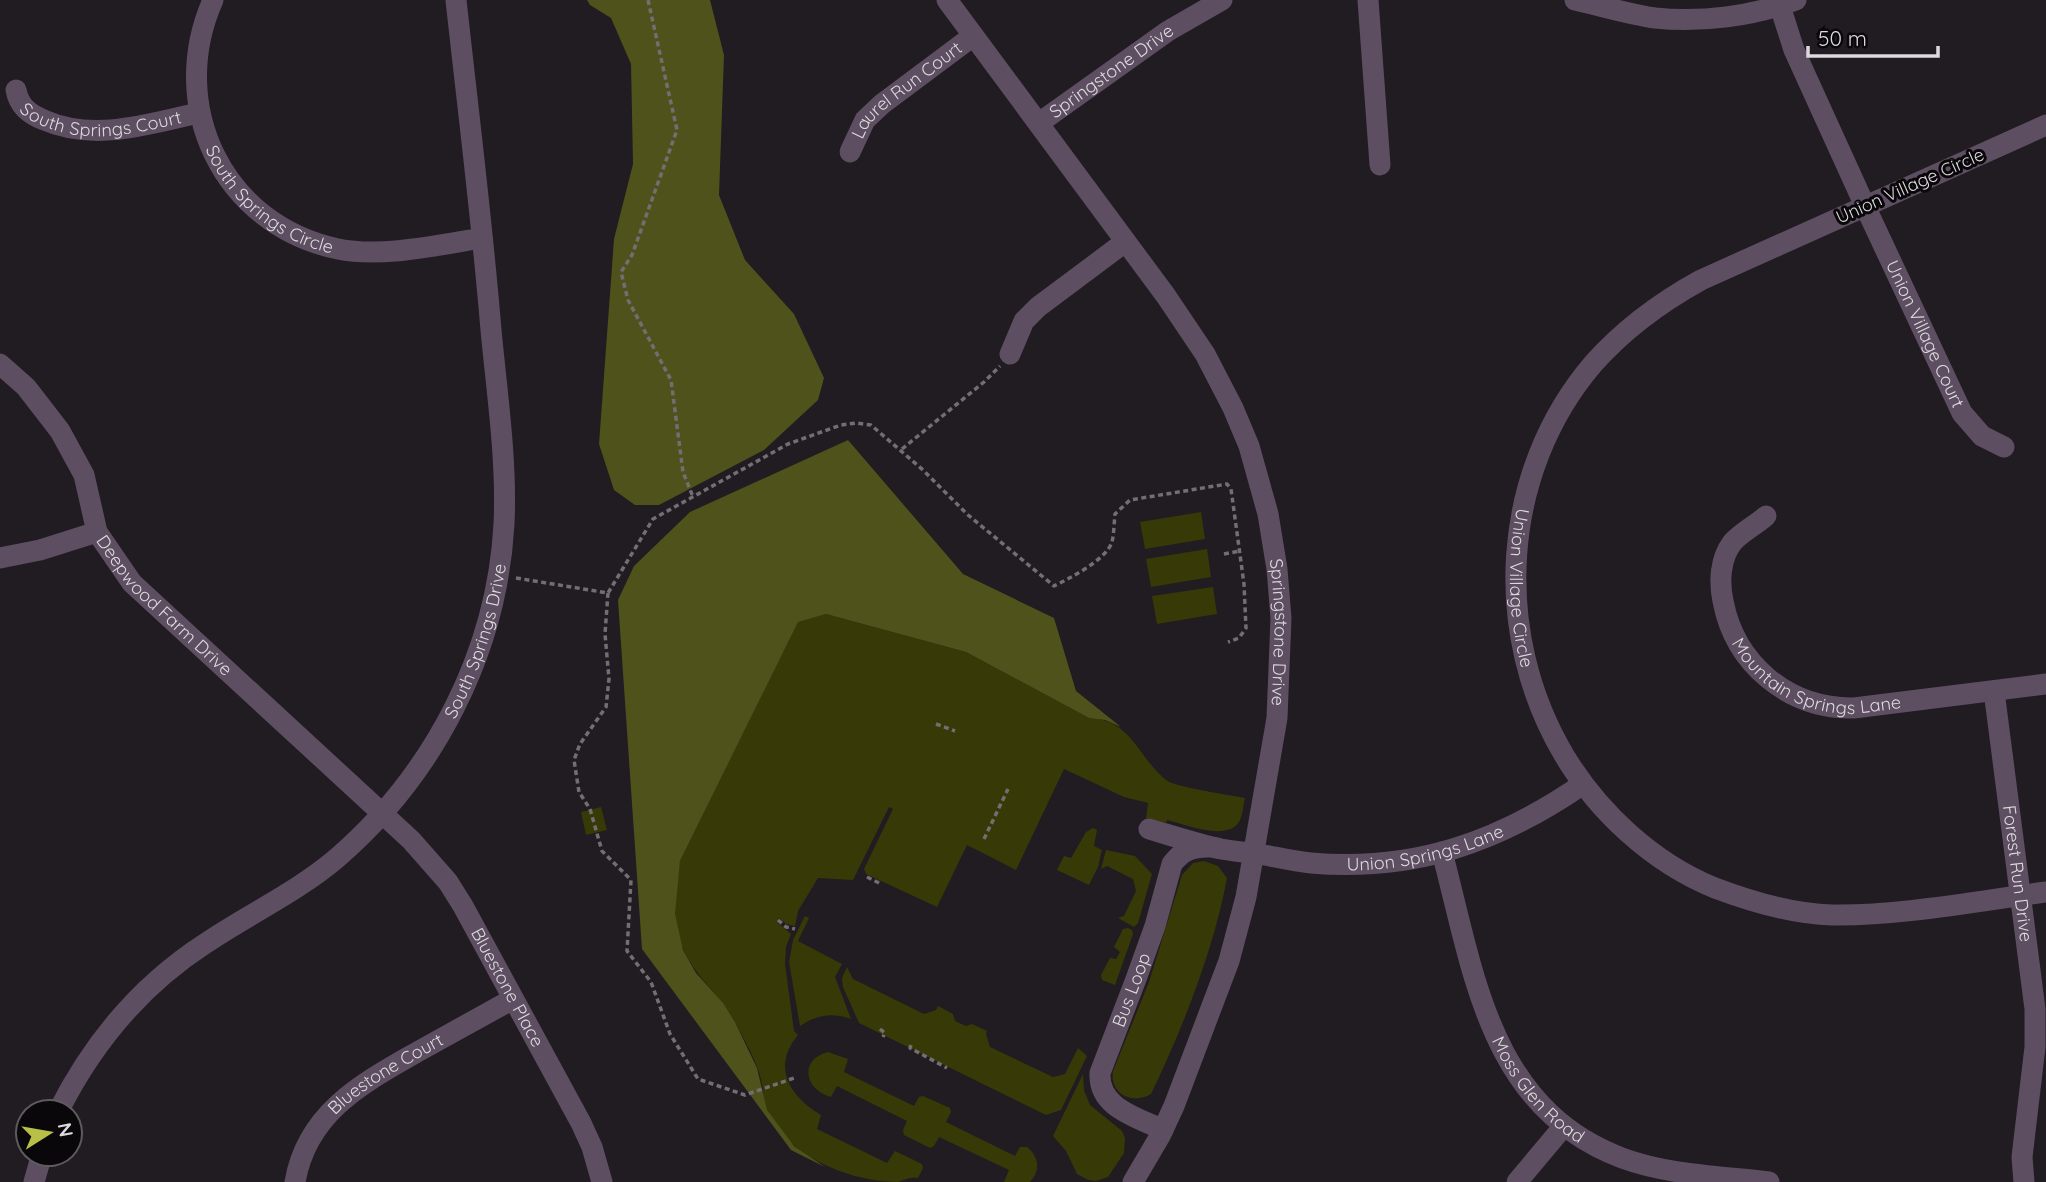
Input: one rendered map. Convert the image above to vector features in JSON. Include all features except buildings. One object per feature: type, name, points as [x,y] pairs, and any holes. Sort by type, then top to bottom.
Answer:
[{"type":"street","name":"South Springs Circle","points":[[213,0],[198,45],[198,113],[210,147],[228,177],[261,213],[289,232],[342,250],[394,250],[482,238]]},
{"type":"street","name":"South Springs Drive","points":[[66,1098],[107,1032],[164,973],[205,943],[314,876],[361,835],[381,813],[423,762],[458,701],[485,634],[498,575],[504,522],[504,476],[456,0]]},
{"type":"street","name":"Springstone Drive","points":[[947,0],[1166,296],[1205,354],[1249,446],[1268,514],[1278,569],[1281,671],[1277,718],[1247,897],[1229,961],[1163,1130],[1133,1182]]},
{"type":"street","name":"Springstone Drive","points":[[1039,123],[1168,31],[1222,0]]},
{"type":"street","points":[[1368,0],[1380,164]]},
{"type":"street","points":[[1575,0],[1655,18],[1676,19],[1718,18],[1788,3]]},
{"type":"street","name":"Union Village Court","points":[[1788,3],[1794,50],[1962,413],[1982,436],[2004,447]]},
{"type":"street","name":"Laurel Run Court","points":[[850,152],[865,120],[882,104],[973,36]]},
{"type":"street","name":"South Springs Court","points":[[16,90],[17,99],[35,116],[60,127],[75,130],[127,129],[198,113]]},
{"type":"street","name":"Union Village Circle","points":[[2046,125],[1701,280],[1654,308],[1621,335],[1593,365],[1569,398],[1548,436],[1530,479],[1519,525],[1515,574],[1517,621],[1527,669],[1555,740],[1583,785],[1608,813],[1650,850],[1699,880],[1760,903],[1831,915],[1873,914],[2046,892]]},
{"type":"street","points":[[1010,354],[1024,321],[1038,307],[1125,242]]},
{"type":"street","name":"Deepwood Farm Drive","points":[[0,364],[26,387],[60,431],[84,475],[97,532],[132,583],[381,813]]},
{"type":"street","name":"Mountain Springs Lane","points":[[1766,516],[1734,541],[1723,562],[1721,574],[1726,618],[1734,638],[1751,663],[1771,682],[1806,701],[1844,708],[2046,684]]},
{"type":"street","points":[[0,558],[40,550],[97,532]]},
{"type":"street","name":"Forest Run Drive","points":[[1994,691],[2035,1009],[2038,1094],[2022,1157],[2024,1182]]},
{"type":"street","name":"Union Springs Lane","points":[[1149,830],[1213,847],[1312,863],[1361,865],[1405,860],[1466,846],[1505,830],[1583,785]]},
{"type":"street","name":"Bluestone Place","points":[[381,813],[411,840],[448,882],[582,1124],[602,1182]]},
{"type":"street","name":"Bus Loop","points":[[1163,1130],[1129,1114],[1107,1099],[1101,1090],[1100,1073],[1147,947],[1172,864],[1178,856],[1191,848],[1213,847]]},
{"type":"street","name":"Moss Glen Road","points":[[1442,852],[1484,1009],[1518,1078],[1542,1107],[1564,1126],[1595,1146],[1656,1168],[1769,1182]]},
{"type":"street","name":"Bluestone Court","points":[[295,1182],[303,1155],[335,1105],[361,1084],[513,999]]},
{"type":"street","points":[[1517,1182],[1564,1126]]},
{"type":"path","points":[[648,0],[677,130],[632,255],[621,272],[628,300],[671,380],[683,472],[692,497]]},
{"type":"path","points":[[901,450],[984,382],[1010,354]]},
{"type":"path","points":[[797,1077],[746,1095],[698,1079],[670,1034],[651,982],[627,951],[631,880],[602,851],[590,809],[579,792],[574,760],[580,744],[606,707],[609,679],[605,634],[608,593],[653,519],[789,444],[841,425],[871,425],[968,515],[1054,586],[1095,562],[1111,544],[1115,514],[1130,500],[1227,484],[1240,551],[1246,628],[1239,638],[1228,642]]},
{"type":"path","points":[[1224,554],[1240,551]]},
{"type":"path","points":[[498,575],[608,593]]},
{"type":"path","points":[[936,724],[956,732]]},
{"type":"path","points":[[984,839],[1008,789]]},
{"type":"path","points":[[867,877],[881,884]]},
{"type":"path","points":[[778,920],[786,928],[795,929]]},
{"type":"path","points":[[880,1029],[885,1033],[883,1037]]},
{"type":"path","points":[[911,1045],[910,1048],[947,1068]]},
{"type":"shaded area","points":[[1201,512],[1205,539],[1145,549],[1140,522]]},
{"type":"shaded area","points":[[1207,549],[1211,577],[1151,587],[1146,559]]},
{"type":"shaded area","points":[[1213,587],[1217,614],[1157,624],[1152,596]]},
{"type":"shaded area","points":[[826,614],[966,652],[1089,718],[1115,725],[1125,732],[1156,771],[1171,783],[1245,798],[1241,818],[1234,827],[1217,831],[1206,830],[1167,820],[1166,823],[1146,818],[1148,803],[1124,797],[1064,769],[1016,870],[967,845],[937,907],[866,874],[864,869],[893,809],[889,807],[853,880],[818,878],[798,911],[795,926],[786,924],[779,918],[777,922],[791,934],[786,947],[785,964],[794,1031],[798,1035],[786,1058],[788,1080],[801,1099],[821,1115],[817,1129],[887,1163],[895,1151],[922,1164],[918,1178],[898,1182],[857,1176],[830,1167],[805,1154],[783,1134],[766,1108],[759,1072],[745,1041],[729,1013],[689,960],[676,926],[675,898],[680,861],[798,621]]},
{"type":"shaded area","points":[[601,807],[607,830],[586,835],[581,812]]},
{"type":"shaded area","points":[[1093,828],[1097,830],[1094,846],[1102,850],[1098,867],[1089,885],[1057,870],[1064,856],[1071,858],[1086,832]]},
{"type":"shaded area","points":[[1106,850],[1135,856],[1152,874],[1138,923],[1134,927],[1118,918],[1124,916],[1136,891],[1133,879],[1107,866],[1101,869]]},
{"type":"shaded area","points":[[1204,861],[1218,866],[1227,878],[1214,933],[1185,1016],[1151,1094],[1130,1098],[1115,1086],[1113,1071],[1149,982],[1182,875],[1193,863]]},
{"type":"shaded area","points":[[805,916],[809,918],[798,941],[842,964],[835,977],[851,1019],[825,1016],[800,1026],[789,962],[793,940]]},
{"type":"shaded area","points":[[1128,928],[1133,934],[1115,985],[1102,980],[1101,975],[1110,958],[1116,959],[1120,952],[1114,947],[1123,929]]},
{"type":"shaded area","points":[[847,967],[853,979],[924,1014],[936,1010],[938,1006],[953,1014],[955,1021],[966,1026],[972,1024],[987,1031],[990,1047],[1053,1077],[1065,1074],[1078,1048],[1087,1056],[1061,1110],[1046,1115],[859,1023],[843,987],[842,978]]},
{"type":"shaded area","points":[[828,1052],[848,1059],[844,1072],[914,1106],[919,1097],[923,1096],[950,1108],[946,1122],[1015,1156],[1020,1147],[1027,1147],[1037,1164],[1034,1177],[1030,1182],[1004,1182],[1009,1170],[939,1137],[930,1148],[904,1135],[907,1121],[837,1086],[831,1097],[822,1093],[811,1082],[809,1068],[812,1061]]},
{"type":"shaded area","points":[[1083,1074],[1084,1090],[1090,1105],[1122,1131],[1125,1138],[1124,1153],[1108,1177],[1096,1181],[1077,1174],[1066,1151],[1053,1136]]},
{"type":"green space","points":[[587,0],[710,0],[724,55],[719,195],[745,260],[794,314],[824,378],[818,400],[764,450],[659,505],[635,505],[614,490],[599,444],[614,239],[633,164],[631,64],[611,18],[590,5]]},
{"type":"green space","points":[[848,440],[963,574],[1054,618],[1076,691],[1121,727],[1105,720],[1089,718],[966,652],[826,614],[798,622],[680,861],[675,914],[683,950],[696,973],[723,1003],[735,1022],[757,1068],[767,1110],[794,1146],[825,1167],[791,1150],[642,949],[618,600],[634,566],[690,512]]}]
